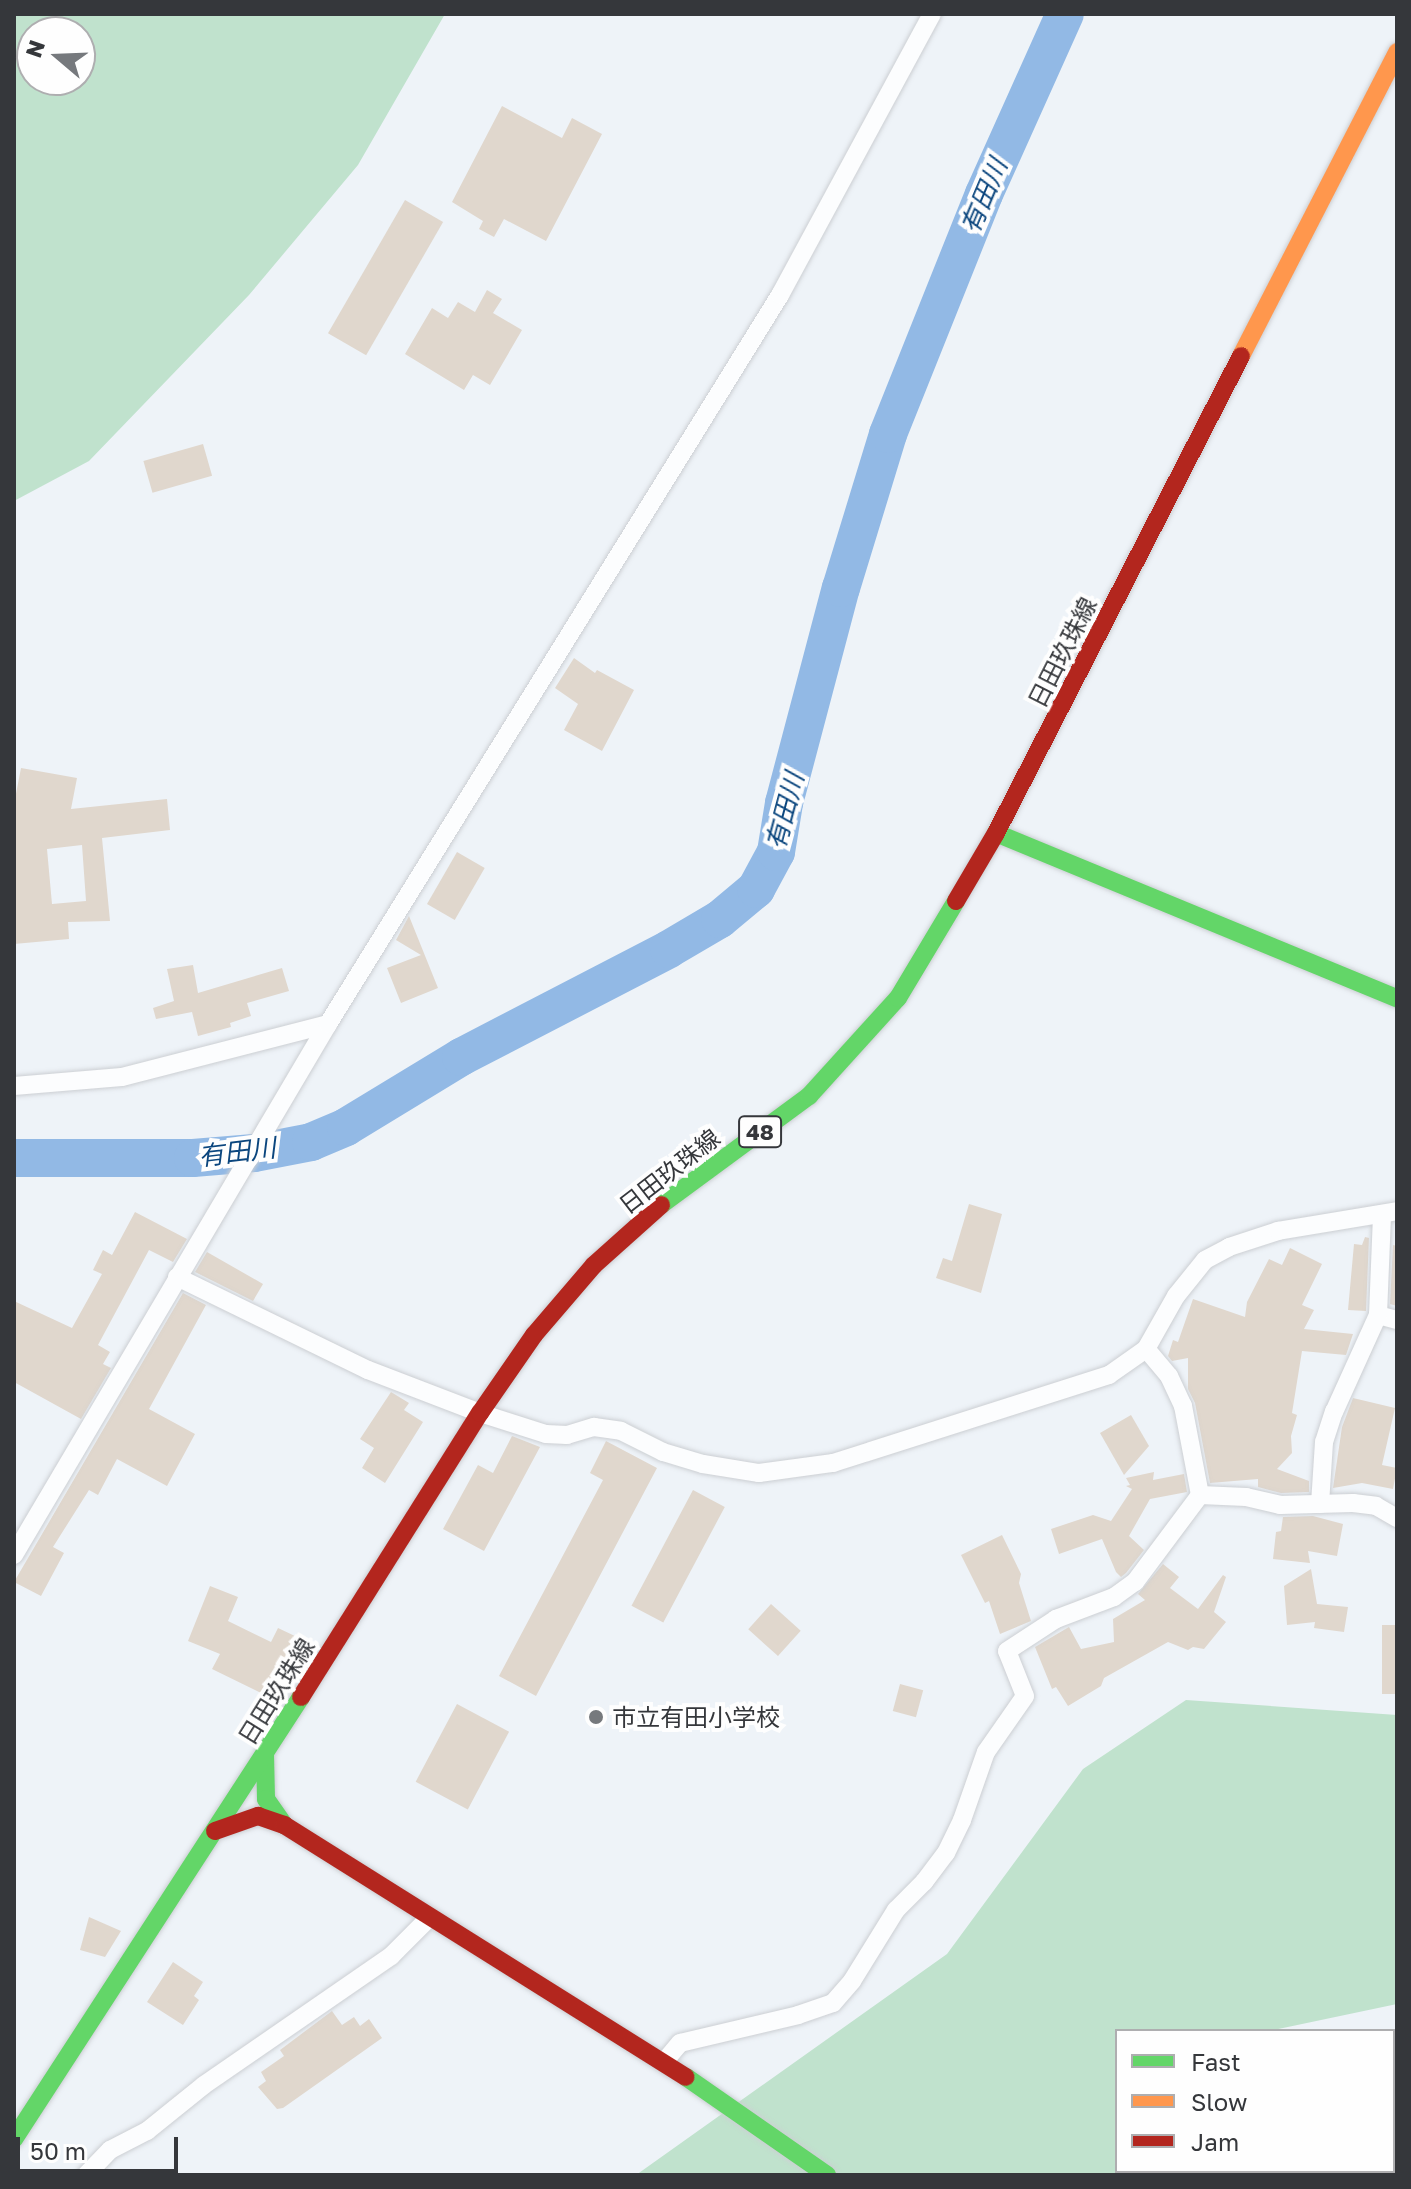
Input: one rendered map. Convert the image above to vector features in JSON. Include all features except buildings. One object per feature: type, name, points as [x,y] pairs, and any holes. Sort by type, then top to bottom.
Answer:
[{"type":"main road","name":"日田玖珠線","points":[[14,2139],[265,1754],[480,1413],[534,1335],[594,1265],[648,1215],[809,1096],[898,998],[996,833],[1397,52]]},
{"type":"main road","points":[[996,833],[1397,998]]},
{"type":"main road","points":[[265,1754],[266,1799],[284,1825]]},
{"type":"main road","points":[[215,1831],[258,1816],[284,1825],[664,2062],[827,2175]]},
{"type":"street","points":[[14,1555],[323,1033],[780,295],[932,14]]},
{"type":"street","points":[[14,1086],[122,1077],[323,1033]]},
{"type":"street","points":[[177,1277],[368,1370],[480,1413],[546,1434],[567,1435],[594,1427],[621,1431],[663,1452],[703,1464],[759,1473],[833,1463],[1109,1375],[1146,1349],[1176,1296],[1205,1260],[1229,1247],[1278,1231],[1389,1212],[1378,1315],[1334,1412],[1324,1442],[1320,1504]]},
{"type":"street","points":[[1378,1315],[1397,1320]]},
{"type":"street","points":[[664,2062],[680,2043],[798,2015],[833,2003],[852,1981],[896,1910],[924,1882],[946,1853],[962,1820],[986,1752],[1025,1696],[1007,1651],[1056,1619],[1114,1597],[1135,1582],[1200,1495],[1183,1406],[1169,1376],[1146,1349]]},
{"type":"street","points":[[1200,1495],[1246,1497],[1280,1505],[1376,1506],[1397,1518]]},
{"type":"street","points":[[86,2175],[110,2150],[147,2131],[204,2085],[391,1956],[429,1918]]},
{"type":"green space","points":[[14,14],[445,14],[358,165],[249,295],[89,461],[14,501]]},
{"type":"green space","points":[[1186,1700],[1397,1715],[1397,2004],[1278,2029],[1115,2029],[1115,2173],[1158,2175],[636,2175],[947,1954],[1083,1769]]},
{"type":"waterway","name":"有田川","points":[[14,1158],[193,1158],[254,1153],[311,1142],[346,1127],[461,1057],[669,949],[720,919],[756,889],[776,852],[784,803],[841,588],[888,434],[984,194],[1065,14]]},
{"type":"traffic: fast","points":[[996,833],[1397,998]]},
{"type":"traffic: fast","points":[[661,1205],[809,1096],[898,998],[956,901]]},
{"type":"traffic: fast","points":[[14,2139],[301,1697]]},
{"type":"traffic: fast","points":[[265,1754],[266,1799],[284,1825]]},
{"type":"traffic: fast","points":[[686,2077],[827,2175]]},
{"type":"traffic: slow","points":[[1241,356],[1397,52]]},
{"type":"traffic: jam","points":[[956,901],[996,833],[1241,356]]},
{"type":"traffic: jam","points":[[301,1697],[480,1413],[534,1335],[594,1265],[661,1205]]},
{"type":"traffic: jam","points":[[215,1831],[258,1816],[284,1825],[686,2077]]},
{"type":"place","name":"市立有田小学校","points":[[596,1717]]}]
